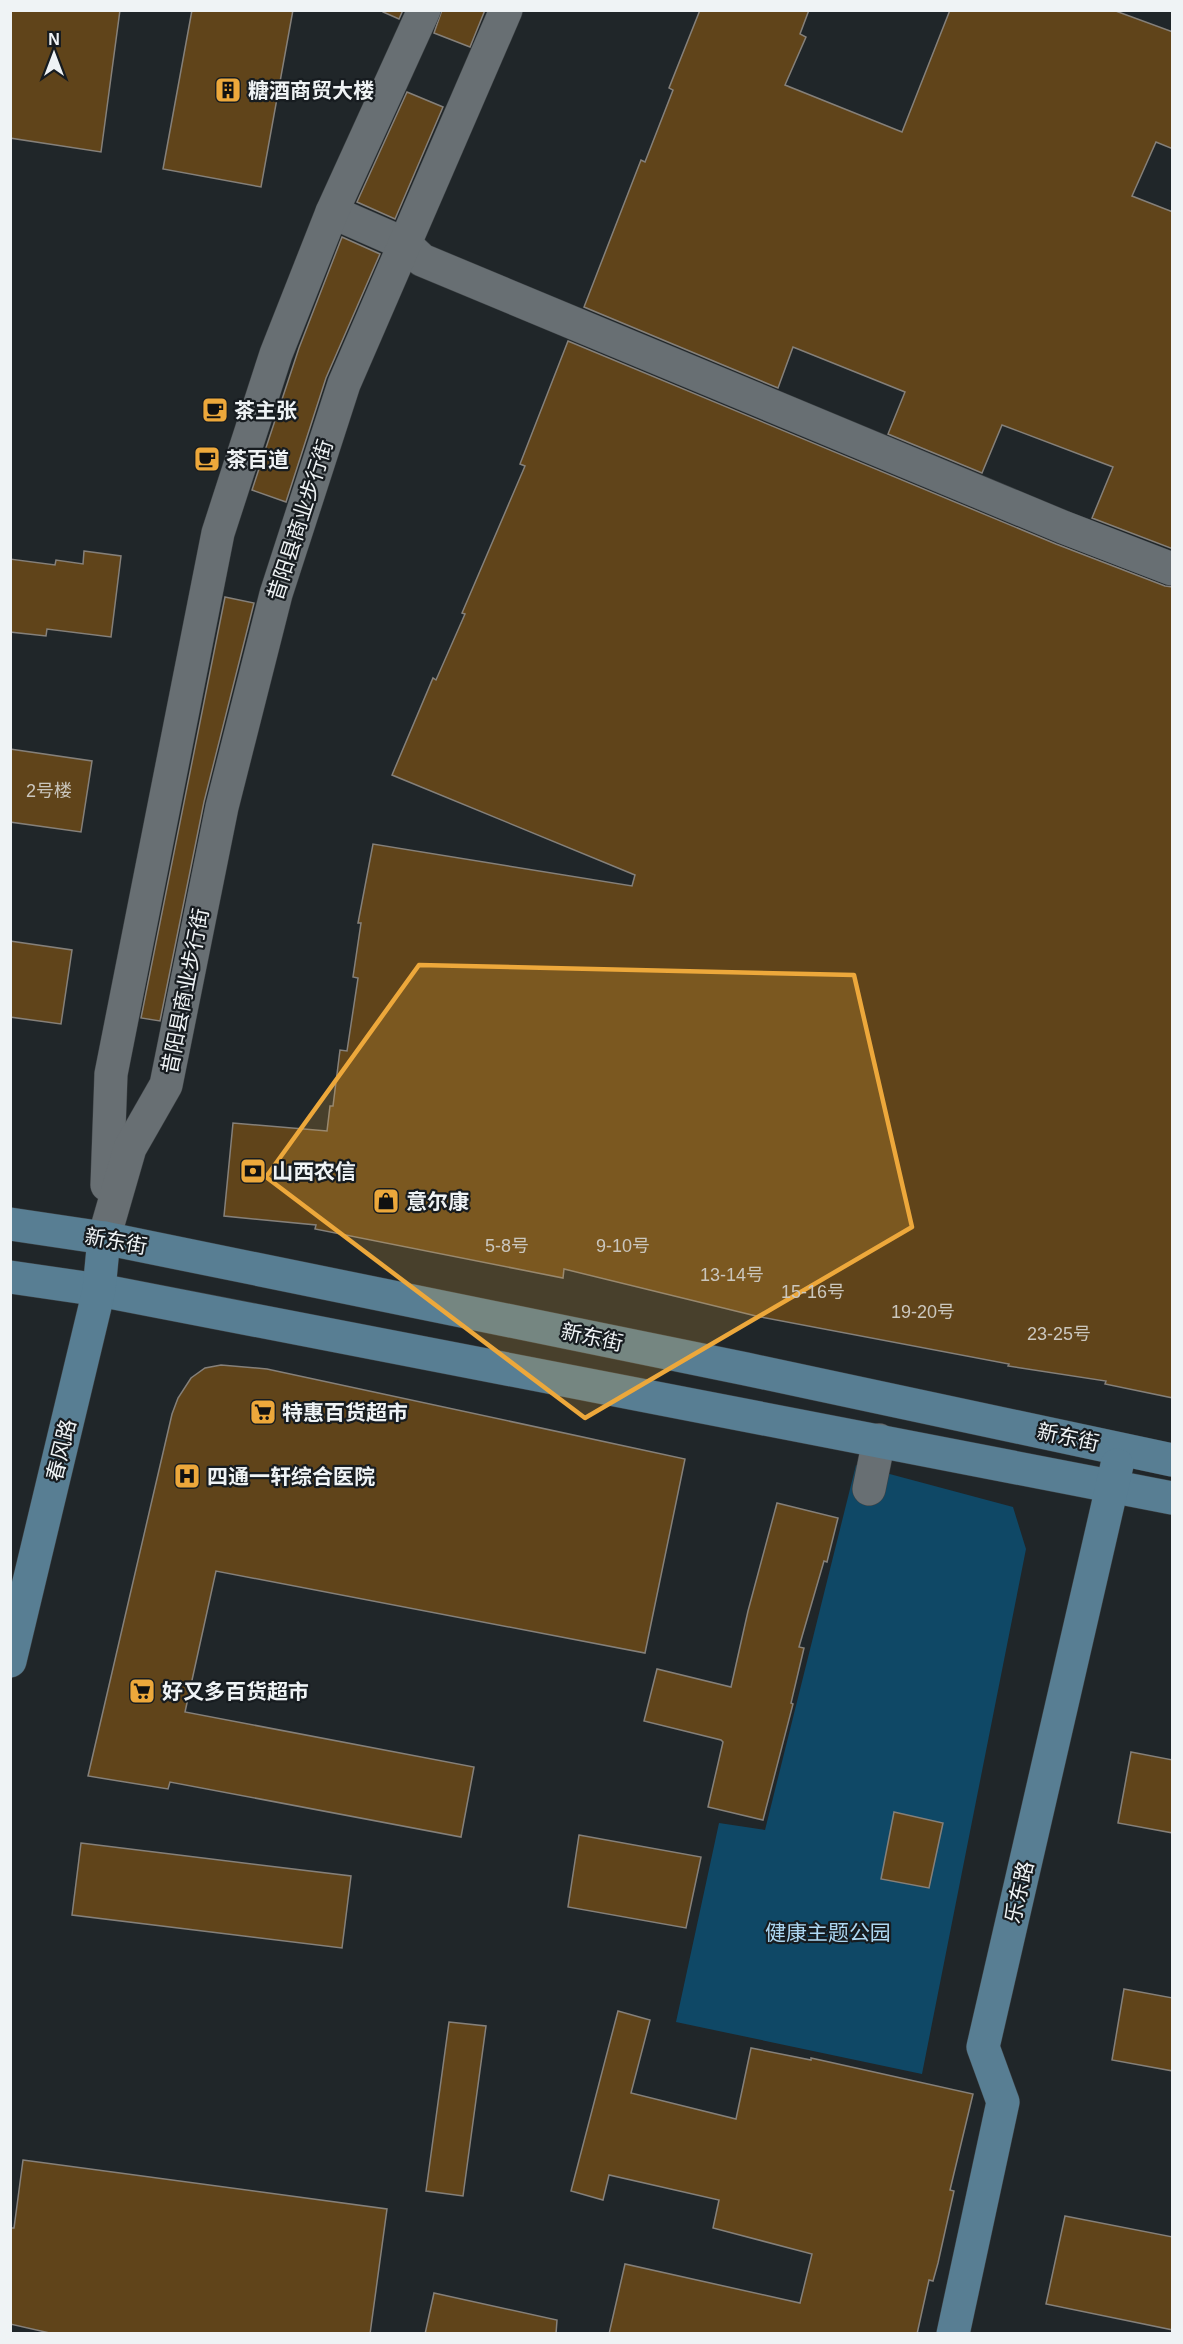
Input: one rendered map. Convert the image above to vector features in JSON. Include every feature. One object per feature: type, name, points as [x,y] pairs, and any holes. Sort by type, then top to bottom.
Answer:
[{"type":"main road","name":"新东街","points":[[10,1224],[105,1238],[758,1371],[1173,1460]]},
{"type":"main road","name":"春风路","points":[[10,1661],[99,1290],[105,1238]]},
{"type":"main road","name":"新东街","points":[[10,1277],[99,1290],[1173,1498]]},
{"type":"main road","name":"乐东路","points":[[953,2334],[1003,2102],[983,2047],[1121,1449]]},
{"type":"street","points":[[105,1238],[111,1074],[218,533],[276,354],[332,212],[424,10]]},
{"type":"street","name":"昔阳县商业步行街","points":[[105,1238],[130,1148],[166,1085],[222,807],[276,594],[344,384],[506,10]]},
{"type":"street","points":[[332,212],[405,244],[422,260],[1052,522],[1173,569]]},
{"type":"street","points":[[868,1490],[879,1440]]},
{"type":"highlighted area","points":[[419,965],[854,975],[912,1227],[585,1418],[266,1177]]},
{"type":"green space","name":"健康主题公园","points":[[856,1465],[1013,1507],[1026,1549],[922,2074],[676,2022],[719,1823],[765,1830]]},
{"type":"building","points":[[10,10],[120,10],[101,152],[10,138]]},
{"type":"building","name":"糖酒商贸大楼","points":[[192,10],[293,10],[261,187],[163,169]]},
{"type":"building","points":[[383,10],[403,10],[399,19]]},
{"type":"building","points":[[442,10],[485,10],[470,47],[434,33]]},
{"type":"building","points":[[700,10],[809,10],[800,34],[806,37],[785,85],[902,132],[950,10],[1113,10],[1173,32],[1173,149],[1156,142],[1132,196],[1173,212],[1173,549],[1092,518],[1113,467],[1002,425],[982,473],[888,434],[905,392],[793,347],[778,388],[584,307],[641,160],[645,162],[673,90],[669,88]]},
{"type":"building","points":[[407,92],[443,107],[395,219],[357,202]]},
{"type":"building","points":[[342,237],[380,254],[326,378],[286,502],[252,490],[299,348]]},
{"type":"building","points":[[568,341],[1056,544],[1165,586],[1173,587],[1173,1398],[1105,1384],[1106,1381],[1008,1366],[1009,1364],[756,1316],[564,1269],[563,1278],[315,1229],[316,1225],[224,1216],[233,1123],[327,1131],[330,1106],[333,1106],[340,1050],[347,1051],[358,978],[353,977],[361,923],[358,923],[373,844],[632,886],[635,875],[392,775],[433,678],[436,680],[465,614],[462,613],[525,466],[520,464]]},
{"type":"building","points":[[84,551],[121,556],[111,637],[47,629],[46,636],[10,632],[10,559],[55,565],[56,560],[83,564]]},
{"type":"building","points":[[225,597],[254,603],[204,802],[160,1021],[141,1018]]},
{"type":"building","points":[[10,749],[92,761],[81,832],[10,822]]},
{"type":"building","points":[[10,941],[72,950],[61,1024],[10,1017]]},
{"type":"building","points":[[221,1365],[267,1369],[685,1459],[645,1653],[216,1571],[185,1712],[474,1767],[461,1837],[170,1782],[168,1789],[88,1776],[172,1414],[178,1398],[191,1378],[205,1368]]},
{"type":"building","points":[[777,1503],[838,1518],[827,1562],[824,1561],[799,1647],[804,1648],[791,1703],[793,1704],[763,1820],[708,1807],[723,1742],[721,1740],[644,1721],[657,1669],[731,1687],[748,1611]]},
{"type":"building","points":[[1131,1752],[1173,1760],[1173,1833],[1118,1823]]},
{"type":"building","points":[[894,1812],[943,1823],[929,1888],[881,1879]]},
{"type":"building","points":[[579,1835],[701,1857],[686,1928],[568,1907]]},
{"type":"building","points":[[81,1843],[351,1876],[342,1948],[72,1915]]},
{"type":"building","points":[[1124,1989],[1173,1998],[1173,2071],[1112,2060]]},
{"type":"building","points":[[618,2011],[650,2020],[631,2093],[736,2119],[751,2048],[811,2060],[811,2058],[973,2094],[950,2190],[954,2191],[938,2263],[933,2281],[929,2280],[917,2334],[609,2334],[625,2264],[800,2303],[812,2254],[713,2228],[719,2200],[609,2175],[603,2200],[571,2191]]},
{"type":"building","points":[[449,2022],[486,2026],[463,2196],[426,2191]]},
{"type":"building","points":[[23,2160],[387,2209],[370,2334],[54,2334],[10,2324],[10,2228],[14,2228]]},
{"type":"building","points":[[1065,2216],[1173,2237],[1173,2330],[1046,2304]]},
{"type":"building","points":[[434,2293],[557,2320],[556,2334],[425,2334]]},
{"type":"place","name":"糖酒商贸大楼","points":[[228,90]]},
{"type":"place","name":"茶主张","points":[[215,410]]},
{"type":"place","name":"茶百道","points":[[207,459]]},
{"type":"place","name":"山西农信","points":[[253,1171]]},
{"type":"place","name":"意尔康","points":[[386,1201]]},
{"type":"place","name":"特惠百货超市","points":[[263,1412]]},
{"type":"place","name":"四通一轩综合医院","points":[[187,1476]]},
{"type":"place","name":"好又多百货超市","points":[[142,1691]]}]
